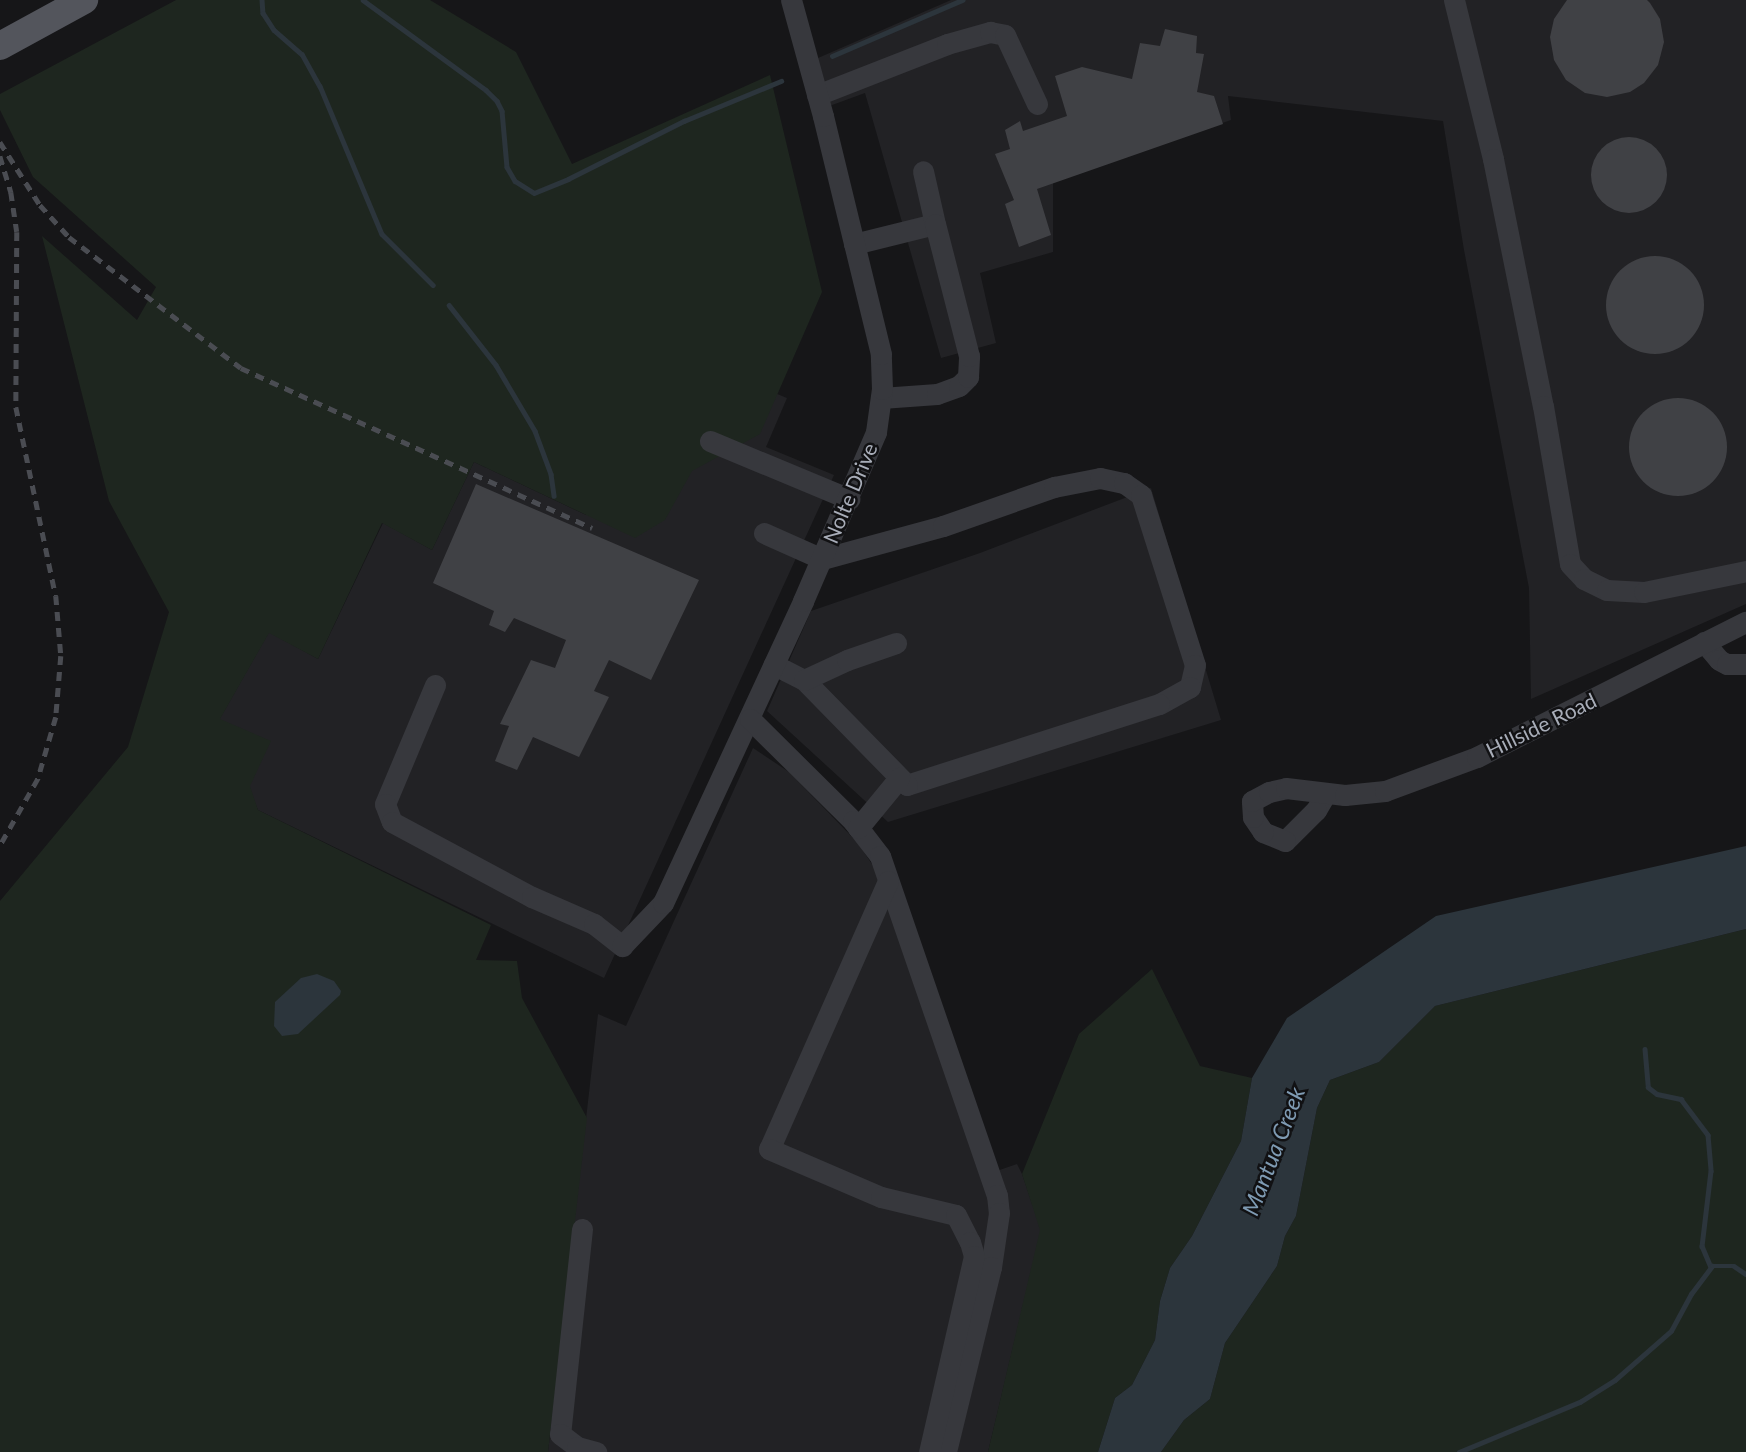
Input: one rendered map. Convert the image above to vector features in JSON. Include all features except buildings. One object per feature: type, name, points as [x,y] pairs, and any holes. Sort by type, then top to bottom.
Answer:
[{"type":"main road","points":[[0,46],[85,0]]},
{"type":"street","name":"Nolte Drive","points":[[435,685],[385,804],[392,822],[531,897],[594,924],[622,946],[663,904],[750,719],[849,499],[876,432],[881,398],[881,354],[791,0]]},
{"type":"street","points":[[1454,0],[1493,159],[1543,406],[1570,564],[1584,579],[1607,590],[1644,592],[1746,571]]},
{"type":"street","points":[[817,95],[947,44],[990,32],[1005,35],[1037,104]]},
{"type":"street","points":[[881,398],[937,394],[959,386],[968,377],[969,356],[923,171]]},
{"type":"street","points":[[854,244],[935,225]]},
{"type":"street","points":[[710,441],[849,499]]},
{"type":"street","points":[[764,533],[822,559],[943,526],[1054,487],[1100,478],[1124,483],[1141,495],[1195,665],[1190,687],[1159,705],[907,785],[804,680],[774,665]]},
{"type":"street","name":"Hillside Road","points":[[1326,793],[1384,791],[1477,757],[1746,622]]},
{"type":"street","points":[[1704,642],[1719,660],[1727,664],[1746,664]]},
{"type":"street","points":[[804,680],[847,660],[896,643]]},
{"type":"street","points":[[750,719],[858,828],[880,856],[998,1204],[991,1267],[946,1452]]},
{"type":"street","points":[[858,828],[900,778]]},
{"type":"street","points":[[888,881],[769,1149],[881,1197],[956,1216],[970,1242],[974,1256],[929,1452]]},
{"type":"street","points":[[582,1229],[560,1434],[577,1447],[596,1452]]},
{"type":"shaded area","points":[[176,0],[430,0],[516,52],[572,164],[770,75],[822,292],[760,434],[692,471],[665,520],[635,538],[474,462],[432,550],[382,523],[318,659],[269,633],[220,719],[271,741],[250,786],[258,810],[491,925],[476,960],[517,961],[522,998],[587,1118],[548,1452],[0,1452],[0,901],[128,747],[169,612],[109,501],[42,236],[137,320],[156,287],[33,177],[0,110],[0,94]]},
{"type":"shaded area","points":[[951,0],[1746,0],[1746,604],[1531,699],[1529,588],[1464,250],[1443,121],[1228,96],[1231,120],[1053,182],[1053,252],[980,273],[996,343],[941,358],[865,93],[813,112],[802,65]]},
{"type":"shaded area","points":[[702,363],[787,398],[766,447],[834,475],[604,978],[258,810],[219,720],[269,632],[318,659],[383,523],[432,550],[474,462],[586,515]]},
{"type":"shaded area","points":[[1151,488],[1221,720],[888,822],[767,711],[811,611],[980,553]]},
{"type":"shaded area","points":[[753,748],[789,772],[857,842],[876,870],[982,1176],[1017,1164],[1041,1230],[988,1452],[548,1452],[598,1014],[626,1026]]},
{"type":"shaded area","points":[[1746,929],[1746,1452],[1161,1452],[1184,1420],[1210,1399],[1225,1343],[1277,1266],[1285,1236],[1296,1216],[1317,1108],[1330,1080],[1379,1062],[1435,1006]]},
{"type":"shaded area","points":[[1152,969],[1200,1066],[1252,1078],[1241,1141],[1192,1236],[1170,1268],[1160,1301],[1155,1340],[1132,1385],[1115,1398],[1098,1452],[988,1452],[1040,1230],[1022,1174],[1079,1034]]},
{"type":"water","name":"Mantua Creek","points":[[1746,846],[1746,929],[1435,1006],[1379,1062],[1330,1080],[1317,1108],[1296,1216],[1285,1236],[1277,1266],[1225,1343],[1210,1399],[1184,1420],[1161,1452],[1098,1452],[1115,1398],[1132,1385],[1155,1340],[1160,1301],[1170,1268],[1192,1236],[1241,1141],[1252,1078],[1287,1018],[1436,916]]},
{"type":"water","points":[[317,974],[334,981],[341,991],[340,995],[298,1034],[282,1036],[274,1026],[275,1002],[301,978]]},
{"type":"waterway","points":[[262,0],[263,13],[274,30],[302,54],[320,86],[382,234],[433,285]]},
{"type":"waterway","points":[[363,0],[486,90],[497,101],[502,111],[507,167],[515,181],[534,193],[684,121],[781,81]]},
{"type":"waterway","points":[[832,56],[962,0]]},
{"type":"waterway","points":[[449,305],[496,365],[535,431],[551,474],[554,496]]},
{"type":"waterway","points":[[1645,1049],[1648,1087],[1657,1094],[1681,1099],[1708,1135],[1711,1171],[1702,1246],[1711,1267]]},
{"type":"waterway","points":[[1459,1452],[1580,1402],[1615,1380],[1671,1331],[1691,1294],[1712,1266],[1734,1266],[1746,1274]]},
{"type":"railway","points":[[0,142],[40,205],[69,237],[241,368],[592,528]]},
{"type":"railway","points":[[0,156],[11,192],[17,232],[16,407],[56,596],[61,656],[56,717],[38,779],[0,846]]}]
